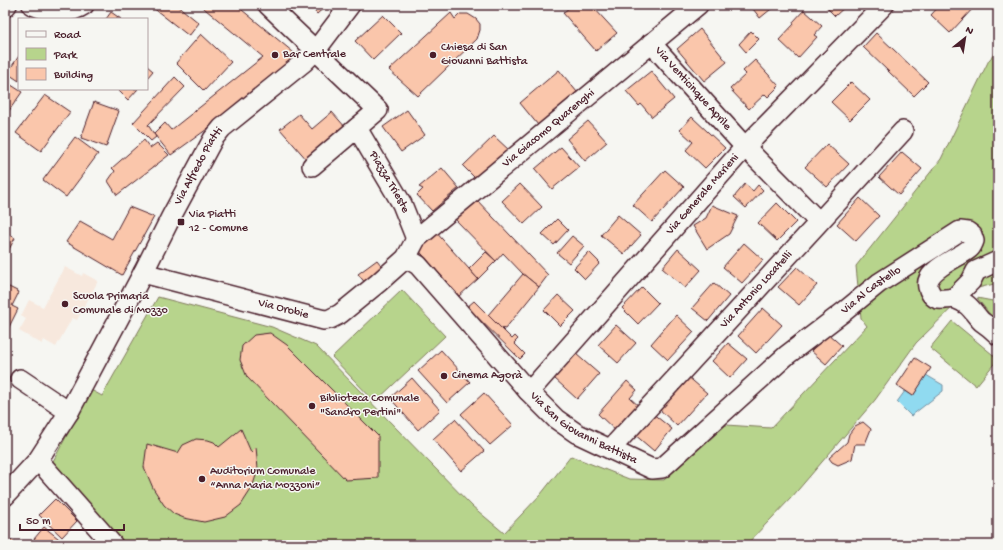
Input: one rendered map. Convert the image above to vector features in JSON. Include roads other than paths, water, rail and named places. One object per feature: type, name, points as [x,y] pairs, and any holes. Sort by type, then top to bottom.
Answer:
[{"type":"street","points":[[32,5],[42,10],[56,12],[75,10],[84,5]]},
{"type":"street","points":[[268,5],[378,110],[312,166]]},
{"type":"street","name":"Via Alfredo Piatti","points":[[5,496],[38,460],[69,412],[143,273],[171,216],[213,139],[222,128],[304,62],[316,50],[350,5]]},
{"type":"street","name":"Via Giacomo Quarenghi","points":[[406,258],[416,239],[698,5]]},
{"type":"street","name":"Via Generale Marieni","points":[[528,391],[543,377],[745,147],[884,5]]},
{"type":"street","name":"Via Venticinque Aprile","points":[[651,43],[745,147],[818,221]]},
{"type":"street","name":"Piazza Trieste","points":[[357,128],[402,204],[416,239]]},
{"type":"street","name":"Via Antonio Locatelli","points":[[612,450],[616,443],[902,131]]},
{"type":"street","name":"Via Al Castello","points":[[652,469],[662,468],[787,355],[879,283],[960,232],[968,232],[972,235],[974,241],[970,248],[935,271],[929,280],[928,289],[934,296],[943,300],[954,298],[970,307],[980,320],[998,335]]},
{"type":"street","name":"Via Orobie","points":[[143,273],[324,320],[340,314],[406,258]]},
{"type":"street","name":"Via San Giovanni Battista","points":[[406,258],[418,265],[528,391],[556,419],[576,434],[652,469]]},
{"type":"street","points":[[954,298],[971,281],[976,271],[998,262]]},
{"type":"street","points":[[20,379],[69,412]]},
{"type":"street","points":[[38,460],[113,545]]},
{"type":"water","points":[[926,375],[943,385],[943,391],[911,416],[897,402],[905,391],[913,396]]},
{"type":"place","name":"Bar Centrale","points":[[275,55]]},
{"type":"place","name":"Chiesa di San Giovanni Battista","points":[[433,55]]},
{"type":"place","name":"Via Piatti 12 - Comune","points":[[181,222]]},
{"type":"place","name":"Scuola Primaria Comunale di Mozzo","points":[[65,304]]},
{"type":"place","name":"Cinema Agorà","points":[[444,376]]},
{"type":"place","name":"Biblioteca Comunale \"Sandro Pertini\"","points":[[312,406]]},
{"type":"place","name":"Auditorium Comunale “Anna Maria Mozzoni”","points":[[202,479]]}]
